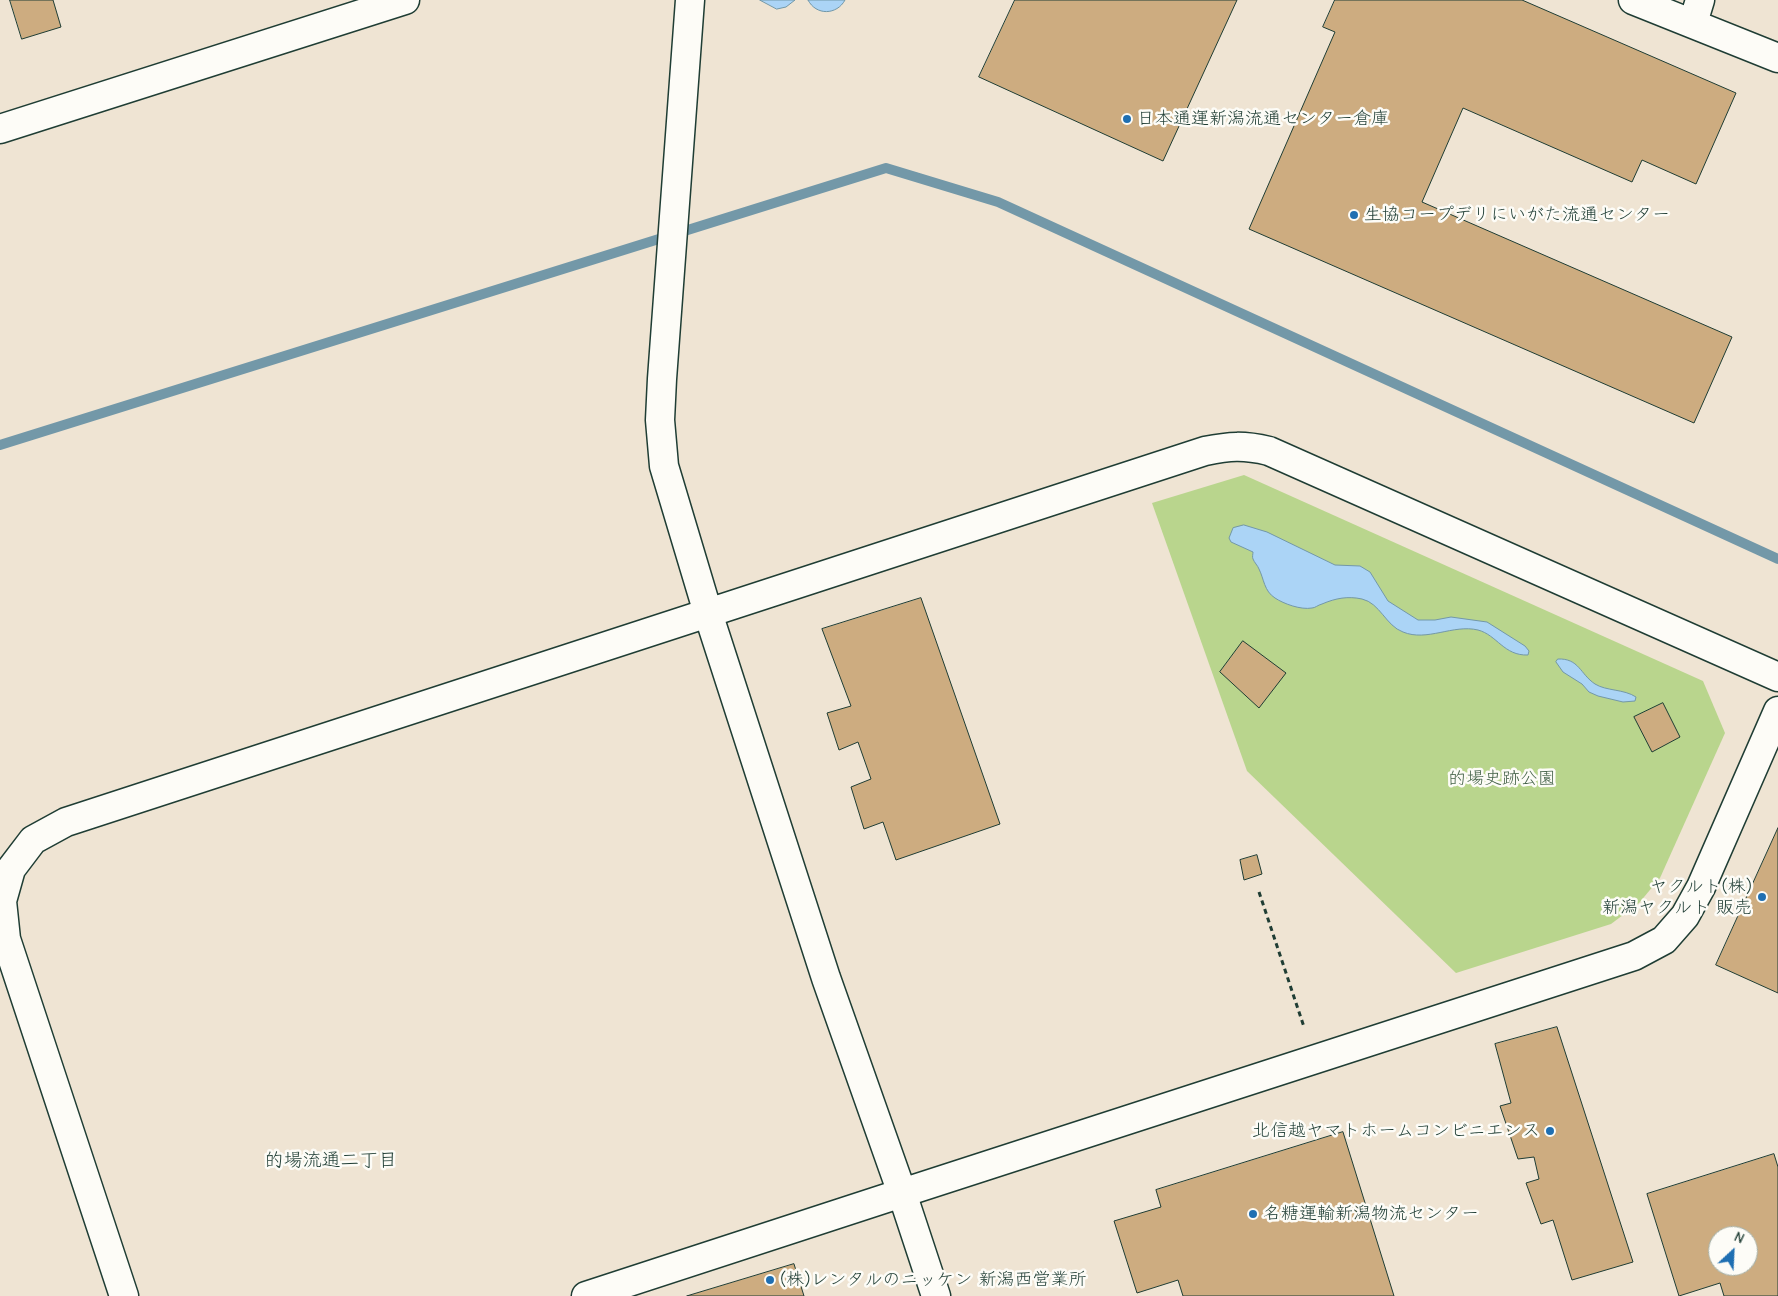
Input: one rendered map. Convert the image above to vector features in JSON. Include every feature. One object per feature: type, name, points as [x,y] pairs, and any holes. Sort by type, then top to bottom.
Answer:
[{"type":"street","points":[[0,129],[405,0]]},
{"type":"street","points":[[690,0],[660,420],[664,466],[708,613],[826,978],[902,1193],[936,1296]]},
{"type":"street","points":[[1633,0],[1697,12],[1778,58]]},
{"type":"street","points":[[124,1296],[6,939],[2,901],[11,869],[33,840],[66,822],[1205,451],[1228,447],[1249,447],[1268,451],[1778,677]]},
{"type":"street","points":[[586,1296],[1634,956],[1664,940],[1685,916],[1701,887],[1778,711]]},
{"type":"path","points":[[1260,892],[1304,1026]]},
{"type":"shaded area","points":[[0,0],[1778,0],[1778,1296],[0,1296]]},
{"type":"green space","name":"的場史跡公園","points":[[1244,475],[1703,681],[1725,733],[1660,878],[1639,903],[1611,924],[1456,973],[1247,771],[1152,503]]},
{"type":"water","points":[[760,0],[795,0],[786,7],[777,9]]},
{"type":"water","points":[[808,0],[845,0],[837,9],[826,12],[816,9]]},
{"type":"water","points":[[1244,525],[1267,532],[1335,565],[1360,566],[1370,572],[1388,601],[1418,620],[1435,620],[1451,617],[1487,622],[1525,646],[1529,651],[1528,655],[1507,649],[1490,636],[1478,630],[1459,629],[1421,635],[1403,632],[1392,625],[1374,605],[1362,599],[1342,598],[1313,608],[1298,607],[1283,602],[1271,595],[1266,588],[1253,559],[1253,552],[1231,542],[1229,538],[1233,528]]},
{"type":"water","points":[[1558,659],[1571,661],[1595,684],[1631,694],[1636,697],[1635,701],[1623,702],[1589,692],[1582,684],[1563,672],[1556,662]]},
{"type":"building","points":[[10,0],[53,0],[61,27],[22,39]]},
{"type":"building","name":"日本通運新潟流通センター倉庫","points":[[1015,0],[1237,0],[1163,161],[979,77]]},
{"type":"building","name":"生協コープデリにいがた流通センター","points":[[1335,0],[1522,0],[1736,93],[1696,184],[1642,160],[1632,182],[1463,108],[1422,202],[1732,337],[1694,423],[1249,229],[1335,32],[1323,27]]},
{"type":"building","points":[[921,598],[1000,824],[896,860],[883,822],[864,829],[851,787],[871,779],[858,742],[839,750],[827,713],[851,706],[822,629]]},
{"type":"building","points":[[1243,641],[1286,673],[1259,708],[1220,672]]},
{"type":"building","points":[[1663,703],[1680,737],[1652,752],[1634,717]]},
{"type":"building","name":"ヤクルト(株) 新潟ヤクルト 販売","points":[[1778,828],[1778,993],[1716,965]]},
{"type":"building","points":[[1257,855],[1262,874],[1244,880],[1240,860]]},
{"type":"building","name":"北信越ヤマトホームコンビニエンス","points":[[1557,1027],[1633,1262],[1572,1280],[1553,1220],[1541,1224],[1526,1183],[1539,1179],[1534,1157],[1518,1159],[1500,1106],[1511,1103],[1495,1044]]},
{"type":"building","name":"名糖運輸新潟物流センター","points":[[1343,1132],[1394,1296],[1183,1296],[1178,1280],[1137,1293],[1114,1221],[1161,1207],[1156,1190]]},
{"type":"building","points":[[1774,1154],[1778,1167],[1778,1296],[1724,1296],[1720,1283],[1679,1296],[1647,1194]]},
{"type":"building","name":"(株)レンタルのニッケン 新潟西営業所","points":[[794,1264],[804,1296],[687,1296]]},
{"type":"waterway","points":[[0,445],[886,168],[998,202],[1778,559]]},
{"type":"place","name":"日本通運新潟流通センター倉庫","points":[[1127,119]]},
{"type":"place","name":"生協コープデリにいがた流通センター","points":[[1354,215]]},
{"type":"place","name":"ヤクルト(株) 新潟ヤクルト 販売","points":[[1762,897]]},
{"type":"place","name":"北信越ヤマトホームコンビニエンス","points":[[1550,1131]]},
{"type":"place","name":"名糖運輸新潟物流センター","points":[[1253,1214]]},
{"type":"place","name":"(株)レンタルのニッケン 新潟西営業所","points":[[770,1280]]},
{"type":"district","name":"的場流通二丁目","points":[[331,1161]]}]
